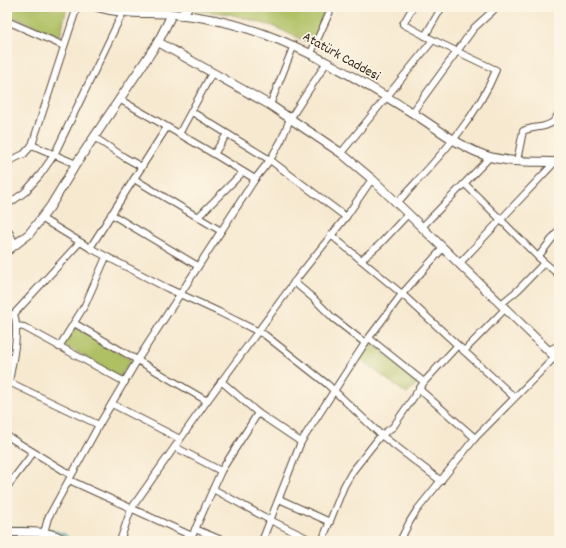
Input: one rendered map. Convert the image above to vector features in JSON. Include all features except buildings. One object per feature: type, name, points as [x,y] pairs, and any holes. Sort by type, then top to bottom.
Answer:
[{"type":"street","points":[[7,162],[24,154],[32,145],[77,7]]},
{"type":"street","name":"Atatürk Caddesi","points":[[98,7],[135,14],[176,12],[262,33],[311,53],[454,139],[490,157],[517,161],[557,162]]},
{"type":"street","points":[[7,251],[29,234],[50,207],[76,164],[158,42],[176,12],[188,7]]},
{"type":"street","points":[[311,53],[332,7]]},
{"type":"street","points":[[397,203],[462,129],[491,83],[496,70],[403,24],[413,7]]},
{"type":"street","points":[[425,36],[442,7]]},
{"type":"street","points":[[412,113],[474,28],[497,7]]},
{"type":"street","points":[[7,205],[25,192],[40,175],[54,155],[123,12]]},
{"type":"street","points":[[7,21],[64,46]]},
{"type":"street","points":[[340,153],[433,40]]},
{"type":"street","points":[[158,42],[270,104],[340,153],[372,179],[554,356]]},
{"type":"street","points":[[270,104],[294,45]]},
{"type":"street","points":[[44,533],[48,518],[99,425],[138,360],[255,179],[270,160],[281,141],[290,119],[327,62]]},
{"type":"street","points":[[179,134],[212,73]]},
{"type":"street","points":[[119,99],[255,179]]},
{"type":"street","points":[[192,112],[270,160],[346,217]]},
{"type":"street","points":[[517,161],[523,131],[549,124],[554,121],[559,113]]},
{"type":"street","points":[[90,248],[167,128]]},
{"type":"street","points":[[214,154],[227,134]]},
{"type":"street","points":[[94,137],[142,167]]},
{"type":"street","points":[[32,145],[76,164]]},
{"type":"street","points":[[422,227],[490,157]]},
{"type":"street","points":[[459,264],[557,162]]},
{"type":"street","points":[[198,217],[243,172]]},
{"type":"street","points":[[134,179],[221,231]]},
{"type":"street","points":[[120,541],[131,508],[221,381],[294,282],[346,217],[372,179]]},
{"type":"street","points":[[465,184],[544,263],[559,275]]},
{"type":"street","points":[[111,214],[198,266]]},
{"type":"street","points":[[361,260],[380,244],[408,214]]},
{"type":"street","points":[[41,218],[106,257],[167,288],[259,331],[327,384],[381,435],[441,481]]},
{"type":"street","points":[[7,228],[15,244]]},
{"type":"street","points":[[538,257],[559,230]]},
{"type":"street","points":[[331,235],[402,294],[514,397]]},
{"type":"street","points":[[7,316],[14,314],[80,242]]},
{"type":"street","points":[[262,541],[301,442],[365,343],[402,294],[443,248]]},
{"type":"street","points":[[59,346],[85,305],[106,257]]},
{"type":"street","points":[[464,351],[544,263]]},
{"type":"street","points":[[294,282],[333,318],[365,343]]},
{"type":"street","points":[[14,314],[17,326],[8,382],[99,425]]},
{"type":"street","points":[[74,323],[207,401]]},
{"type":"street","points":[[17,326],[24,327],[125,382]]},
{"type":"street","points":[[369,338],[424,382]]},
{"type":"street","points":[[400,541],[414,515],[475,438],[554,356],[559,345]]},
{"type":"street","points":[[322,541],[348,478],[381,435],[393,427],[424,382],[457,346]]},
{"type":"street","points":[[221,381],[258,413],[301,442]]},
{"type":"street","points":[[419,389],[475,438]]},
{"type":"street","points":[[112,404],[180,439]]},
{"type":"street","points":[[7,436],[70,478],[191,538],[221,471],[258,413]]},
{"type":"street","points":[[175,447],[221,471]]},
{"type":"street","points":[[7,488],[33,453]]},
{"type":"street","points":[[213,489],[312,541]]},
{"type":"street","points":[[279,499],[330,522]]},
{"type":"street","points":[[195,529],[224,541]]},
{"type":"street","points":[[7,532],[44,533],[62,538],[65,541]]},
{"type":"shaded area","points":[[108,7],[163,7],[154,11]]},
{"type":"green space","points":[[7,7],[67,7],[60,36],[7,14]]},
{"type":"green space","points":[[197,7],[329,7],[311,44],[273,26],[229,14],[197,10]]},
{"type":"green space","points":[[75,327],[131,360],[120,377],[63,344]]},
{"type":"green space","points":[[371,343],[419,381],[407,394],[360,359]]},
{"type":"waterway","points":[[7,527],[43,528]]},
{"type":"waterway","points":[[50,530],[64,534],[72,541]]}]
